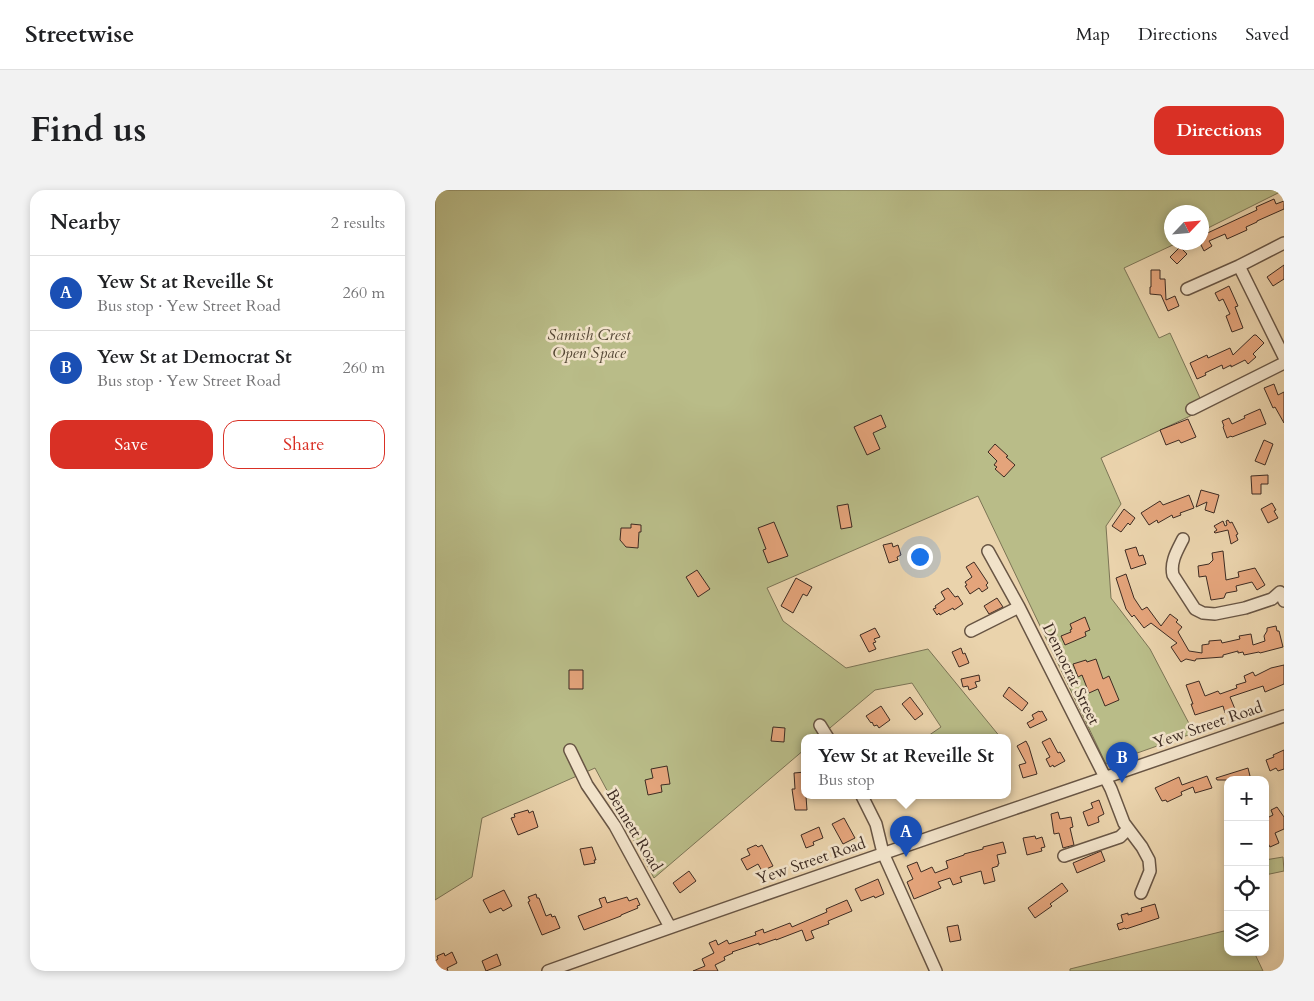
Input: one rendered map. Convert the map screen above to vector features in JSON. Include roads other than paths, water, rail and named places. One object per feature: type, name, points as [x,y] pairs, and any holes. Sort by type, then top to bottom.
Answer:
[{"type":"street","points":[[1187,289],[1239,266],[1284,242]]},
{"type":"street","points":[[1239,266],[1284,357]]},
{"type":"street","points":[[1192,409],[1284,363]]},
{"type":"street","points":[[1183,539],[1172,564],[1172,570],[1173,575],[1195,609],[1203,613],[1230,612],[1282,597]]},
{"type":"street","name":"Democrat Street","points":[[988,551],[1019,606],[1111,790],[1124,824],[1142,847],[1149,860],[1150,871],[1141,893]]},
{"type":"street","points":[[971,631],[1019,606]]},
{"type":"street","name":"Yew Street Road","points":[[548,971],[883,853],[1284,716]]},
{"type":"street","points":[[820,725],[826,734]]},
{"type":"street","name":"Bennett Road","points":[[570,750],[587,785],[615,826],[670,927]]},
{"type":"street","points":[[864,799],[876,824],[883,853],[936,971]]},
{"type":"street","points":[[1064,856],[1120,837],[1128,828]]},
{"type":"place","name":"Yew St at Democrat St","points":[[1122,783]]},
{"type":"place","name":"Yew St at Reveille St","points":[[906,857]]},
{"type":"park label","name":"Samish Crest Open Space","points":[[589,344]]}]
